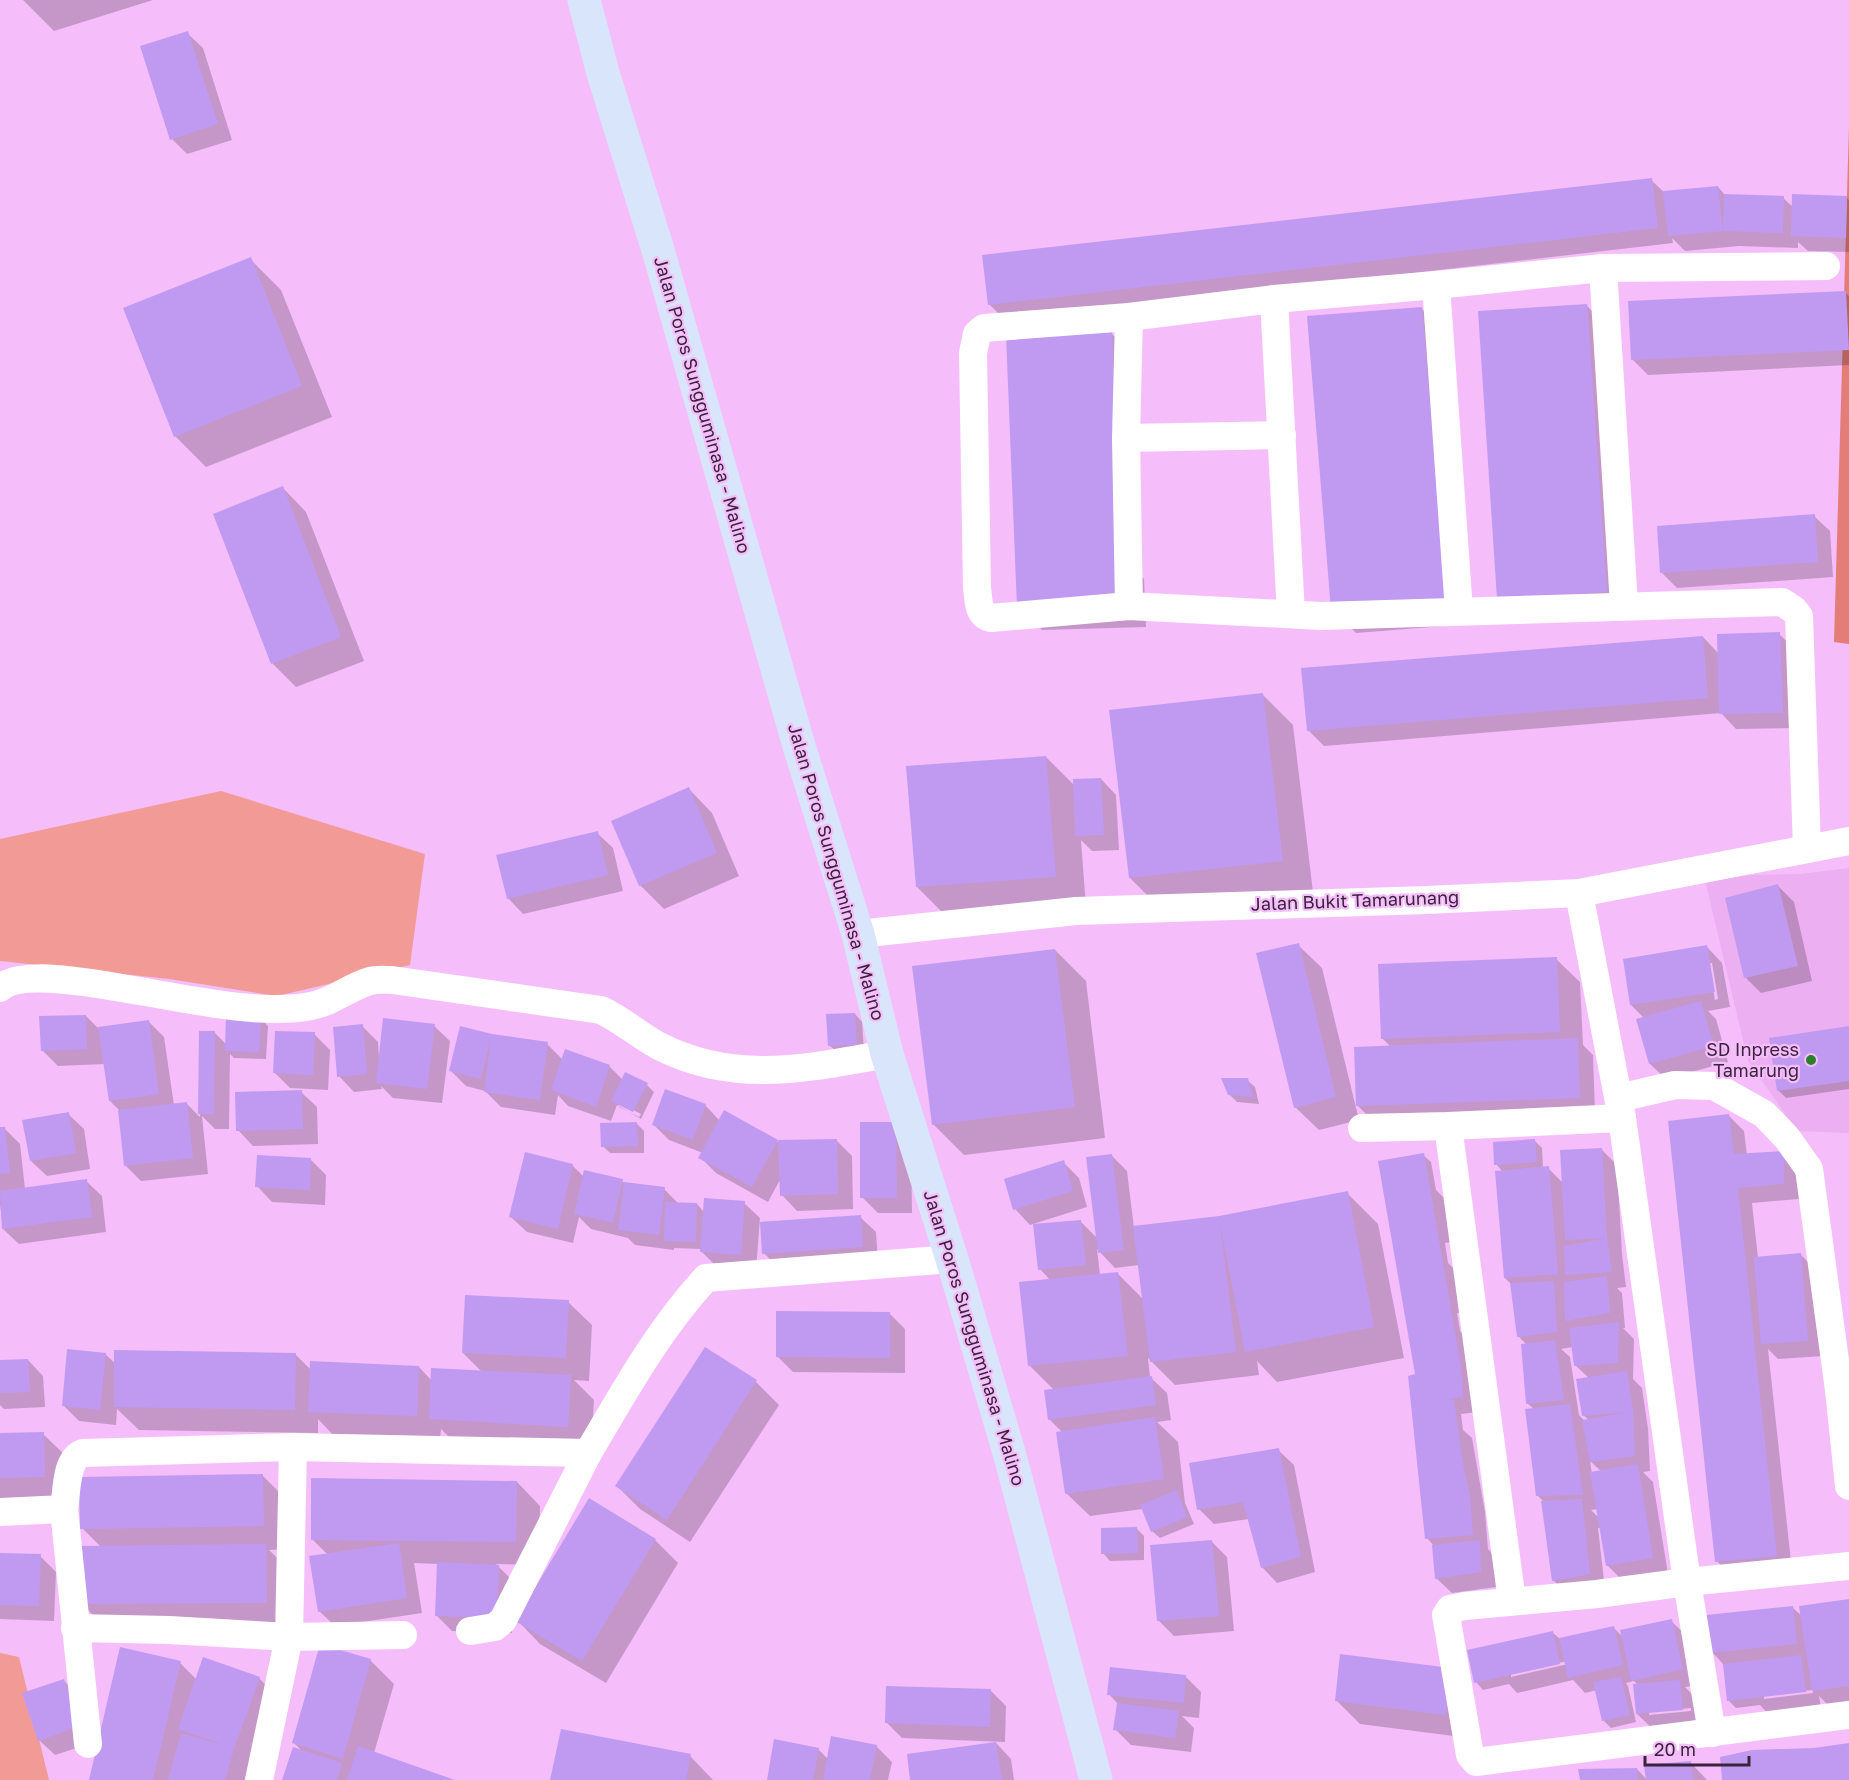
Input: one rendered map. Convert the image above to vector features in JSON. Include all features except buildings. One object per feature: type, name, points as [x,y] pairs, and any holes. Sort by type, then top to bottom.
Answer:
[{"type":"main road","name":"Jalan Poros Sungguminasa - Malino","points":[[584,0],[606,84],[661,262],[799,746],[858,934],[887,1054],[952,1258],[1010,1456],[1096,1780]]},
{"type":"street","points":[[1807,849],[1799,616],[1787,604],[1774,601],[1400,614],[1291,614],[1129,606],[985,617],[980,611],[977,588],[973,353],[977,333],[984,328],[1129,317],[1274,299],[1604,268],[1826,266]]},
{"type":"street","points":[[1604,268],[1624,606]]},
{"type":"street","points":[[1436,285],[1459,611]]},
{"type":"street","points":[[1274,299],[1291,614]]},
{"type":"street","points":[[1129,317],[1126,438],[1129,606]]},
{"type":"street","points":[[1126,438],[1282,435]]},
{"type":"street","name":"Jalan Bukit Tamarunang","points":[[858,934],[1076,911],[1579,893],[1849,841]]},
{"type":"street","points":[[1579,893],[1620,1108],[1687,1582],[1713,1733]]},
{"type":"street","points":[[2,984],[38,978],[69,980],[219,1003],[285,1009],[321,1004],[372,980],[393,980],[601,1010],[619,1019],[658,1046],[690,1060],[719,1068],[765,1071],[803,1069],[887,1054]]},
{"type":"street","points":[[1362,1128],[1448,1126],[1620,1108],[1675,1085],[1714,1086],[1764,1114],[1776,1125],[1809,1169],[1844,1390],[1849,1486]]},
{"type":"street","points":[[1448,1126],[1512,1601]]},
{"type":"street","points":[[470,1631],[495,1627],[503,1620],[588,1453],[634,1374],[682,1304],[706,1278],[952,1258]]},
{"type":"street","points":[[88,1744],[64,1509],[72,1461],[77,1455],[293,1447],[588,1453]]},
{"type":"street","points":[[259,1780],[289,1637],[293,1447]]},
{"type":"street","points":[[0,1512],[64,1509]]},
{"type":"street","points":[[1849,1566],[1456,1607],[1450,1609],[1446,1614],[1470,1755],[1476,1762],[1849,1715]]},
{"type":"street","points":[[75,1629],[169,1630],[289,1637],[403,1635]]},
{"type":"shaded area","points":[[1849,126],[1849,644],[1834,642]]},
{"type":"shaded area","points":[[221,791],[425,854],[410,965],[277,996],[169,979],[0,961],[0,839]]},
{"type":"shaded area","points":[[1849,868],[1849,1133],[1797,1131],[1748,1061],[1704,876],[1800,874]]},
{"type":"shaded area","points":[[0,1653],[19,1657],[49,1780],[0,1780]]},
{"type":"place","name":"SD Inpress Tamarung","points":[[1811,1060]]}]
